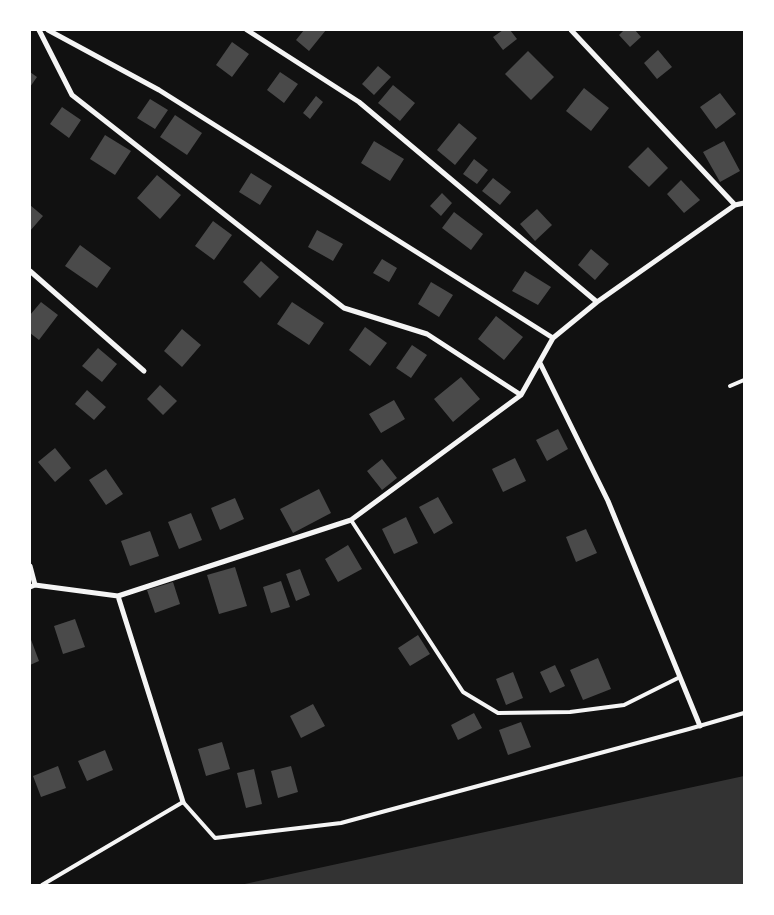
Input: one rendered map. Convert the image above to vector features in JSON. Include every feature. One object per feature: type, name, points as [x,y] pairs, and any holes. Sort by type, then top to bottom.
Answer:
[{"type":"street","points":[[39,30],[72,95],[344,308],[426,334],[521,395]]},
{"type":"street","points":[[48,30],[159,90],[553,338]]},
{"type":"street","points":[[247,30],[359,102],[597,302]]},
{"type":"street","points":[[571,30],[735,205]]},
{"type":"street","points":[[30,566],[32,586],[118,596],[351,520],[521,395],[553,338],[597,302],[735,205],[744,203]]},
{"type":"street","points":[[30,272],[144,371]]},
{"type":"street","points":[[540,363],[608,501],[700,726]]},
{"type":"street","points":[[118,596],[183,802]]},
{"type":"lane","points":[[730,386],[744,380]]},
{"type":"lane","points":[[351,520],[464,692],[498,713],[570,712],[624,705],[680,678]]},
{"type":"lane","points":[[42,885],[183,802],[215,838],[341,823],[744,713]]},
{"type":"shaded area","points":[[744,776],[744,885],[240,885]]},
{"type":"building","points":[[304,30],[326,30],[309,51],[296,40]]},
{"type":"building","points":[[503,30],[510,30],[517,39],[503,50],[493,37]]},
{"type":"building","points":[[624,30],[635,30],[641,37],[630,47],[619,35]]},
{"type":"building","points":[[232,42],[249,54],[232,77],[216,65]]},
{"type":"building","points":[[658,50],[672,67],[657,79],[644,63]]},
{"type":"building","points":[[528,51],[554,77],[531,100],[505,74]]},
{"type":"building","points":[[378,66],[391,77],[374,95],[362,84]]},
{"type":"building","points":[[30,72],[37,77],[30,87]]},
{"type":"building","points":[[280,72],[298,84],[284,103],[267,90]]},
{"type":"building","points":[[393,85],[415,103],[400,121],[378,103]]},
{"type":"building","points":[[584,88],[609,108],[591,131],[566,111]]},
{"type":"building","points":[[720,93],[736,114],[716,129],[700,107]]},
{"type":"building","points":[[316,96],[323,102],[310,119],[303,113]]},
{"type":"building","points":[[150,99],[168,110],[155,129],[137,118]]},
{"type":"building","points":[[62,107],[81,120],[69,138],[50,124]]},
{"type":"building","points":[[175,115],[202,133],[187,155],[160,137]]},
{"type":"building","points":[[459,123],[477,138],[455,165],[437,150]]},
{"type":"building","points":[[105,135],[131,151],[115,175],[90,159]]},
{"type":"building","points":[[374,141],[404,159],[390,181],[361,163]]},
{"type":"building","points":[[724,141],[740,171],[720,182],[703,152]]},
{"type":"building","points":[[648,147],[668,168],[649,187],[628,167]]},
{"type":"building","points":[[474,159],[488,170],[477,184],[463,174]]},
{"type":"building","points":[[251,173],[272,186],[260,205],[239,192]]},
{"type":"building","points":[[157,175],[181,195],[160,219],[137,198]]},
{"type":"building","points":[[493,178],[511,192],[500,205],[482,191]]},
{"type":"building","points":[[681,180],[700,200],[684,213],[667,194]]},
{"type":"building","points":[[442,193],[452,203],[441,216],[430,206]]},
{"type":"building","points":[[30,205],[43,216],[30,231]]},
{"type":"building","points":[[537,209],[552,225],[535,241],[520,224]]},
{"type":"building","points":[[454,212],[483,234],[471,250],[442,228]]},
{"type":"building","points":[[213,221],[232,235],[214,260],[195,246]]},
{"type":"building","points":[[317,230],[343,244],[333,261],[308,247]]},
{"type":"building","points":[[80,245],[111,268],[97,288],[65,266]]},
{"type":"building","points":[[591,249],[609,264],[595,280],[578,265]]},
{"type":"building","points":[[382,259],[397,268],[389,282],[373,273]]},
{"type":"building","points":[[261,261],[279,277],[260,298],[243,282]]},
{"type":"building","points":[[525,271],[551,287],[538,305],[512,291]]},
{"type":"building","points":[[431,282],[453,295],[439,317],[418,304]]},
{"type":"building","points":[[41,302],[58,315],[39,340],[30,333],[30,315]]},
{"type":"building","points":[[292,302],[324,323],[309,345],[277,324]]},
{"type":"building","points":[[496,316],[523,337],[504,360],[478,339]]},
{"type":"building","points":[[365,327],[387,343],[370,366],[349,350]]},
{"type":"building","points":[[182,329],[201,345],[182,367],[164,351]]},
{"type":"building","points":[[412,345],[427,355],[411,378],[396,368]]},
{"type":"building","points":[[98,348],[117,364],[102,382],[82,366]]},
{"type":"building","points":[[461,377],[480,399],[453,422],[434,399]]},
{"type":"building","points":[[160,385],[177,401],[163,415],[147,399]]},
{"type":"building","points":[[87,390],[106,407],[94,420],[75,404]]},
{"type":"building","points":[[394,400],[405,419],[381,433],[369,414]]},
{"type":"building","points":[[558,429],[568,449],[547,461],[536,440]]},
{"type":"building","points":[[55,448],[71,468],[55,482],[38,462]]},
{"type":"building","points":[[515,458],[526,481],[503,492],[492,469]]},
{"type":"building","points":[[382,459],[397,478],[382,490],[367,471]]},
{"type":"building","points":[[106,469],[123,494],[106,505],[89,480]]},
{"type":"building","points":[[319,489],[331,513],[293,533],[280,509]]},
{"type":"building","points":[[438,497],[453,523],[434,534],[419,507]]},
{"type":"building","points":[[235,498],[244,519],[220,530],[211,508]]},
{"type":"building","points":[[191,513],[202,540],[179,549],[168,522]]},
{"type":"building","points":[[406,517],[418,543],[394,554],[382,529]]},
{"type":"building","points":[[586,529],[597,553],[576,562],[566,537]]},
{"type":"building","points":[[150,531],[159,556],[130,566],[121,541]]},
{"type":"building","points":[[348,545],[362,569],[338,582],[325,559]]},
{"type":"building","points":[[235,567],[247,606],[219,614],[207,575]]},
{"type":"building","points":[[300,569],[310,595],[296,601],[286,574]]},
{"type":"building","points":[[281,581],[290,607],[271,613],[263,587]]},
{"type":"building","points":[[173,582],[180,604],[155,613],[147,590]]},
{"type":"building","points":[[75,619],[85,647],[63,654],[54,626]]},
{"type":"building","points":[[418,635],[430,654],[410,666],[398,648]]},
{"type":"building","points":[[30,637],[39,661],[30,665]]},
{"type":"building","points":[[598,658],[611,689],[583,700],[570,670]]},
{"type":"building","points":[[555,665],[565,686],[550,693],[540,672]]},
{"type":"building","points":[[513,672],[523,698],[506,705],[496,679]]},
{"type":"building","points":[[313,704],[325,726],[301,738],[290,716]]},
{"type":"building","points":[[474,713],[482,728],[458,740],[451,725]]},
{"type":"building","points":[[521,722],[531,747],[508,755],[499,730]]},
{"type":"building","points":[[222,742],[230,769],[206,776],[198,749]]},
{"type":"building","points":[[105,750],[113,770],[87,781],[78,761]]},
{"type":"building","points":[[58,766],[66,788],[41,797],[33,776]]},
{"type":"building","points":[[291,766],[298,792],[278,798],[271,771]]},
{"type":"building","points":[[254,769],[262,804],[246,808],[237,773]]}]
